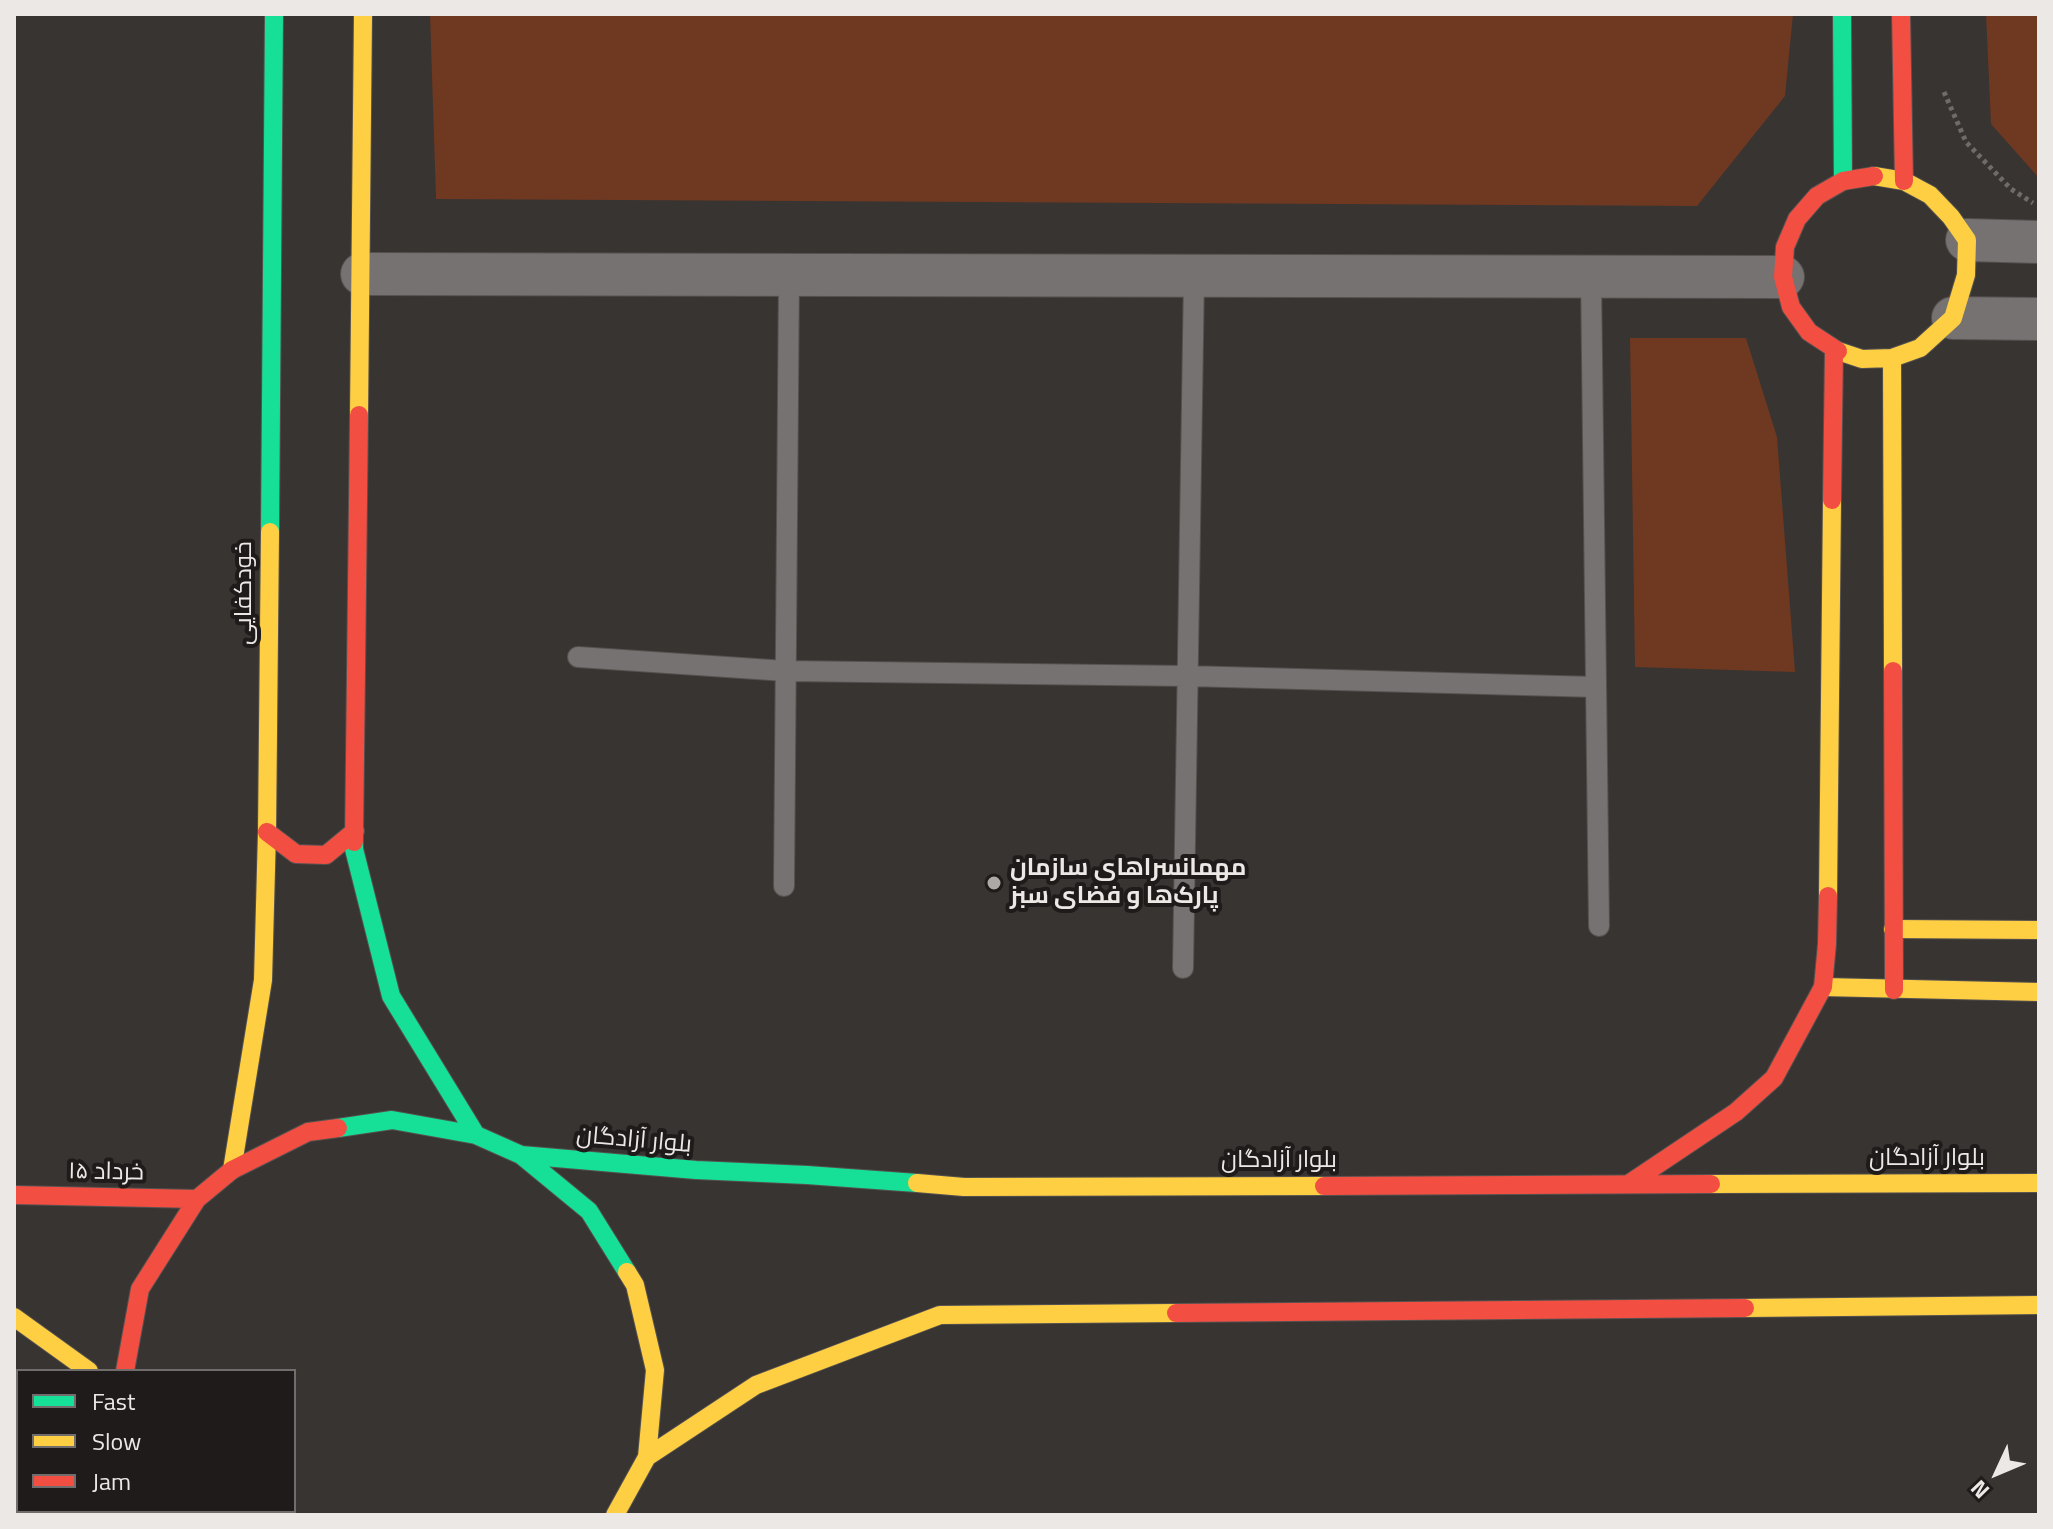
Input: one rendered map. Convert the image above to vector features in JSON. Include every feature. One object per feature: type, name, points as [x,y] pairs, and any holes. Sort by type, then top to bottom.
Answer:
[{"type":"main road","name":"خودکفایی","points":[[232,1170],[263,980],[274,14]]},
{"type":"main road","points":[[363,14],[354,849],[391,996],[476,1135]]},
{"type":"main road","points":[[1842,14],[1843,181]]},
{"type":"main road","points":[[1901,14],[1904,181]]},
{"type":"main road","points":[[1874,176],[1904,181],[1930,195],[1967,240],[1966,275],[1953,318],[1920,348],[1892,358],[1862,359],[1834,349],[1809,332],[1791,307],[1783,277],[1785,247],[1797,219],[1817,196],[1843,181],[1874,176]]},
{"type":"main road","points":[[1630,1183],[1736,1112],[1774,1078],[1823,987],[1827,944],[1834,349]]},
{"type":"main road","points":[[1892,358],[1894,990]]},
{"type":"main road","points":[[267,832],[296,854],[326,855],[355,831]]},
{"type":"main road","points":[[1893,929],[2039,930]]},
{"type":"main road","points":[[1823,987],[2039,992]]},
{"type":"main road","points":[[125,1369],[140,1289],[197,1199],[232,1170],[308,1132],[392,1120],[476,1135],[521,1155],[589,1211],[635,1285],[655,1370],[647,1457],[615,1515]]},
{"type":"main road","name":"بلوار آزادگان","points":[[521,1155],[964,1187],[2039,1183]]},
{"type":"main road","name":"۱۵ خرداد","points":[[14,1195],[197,1199]]},
{"type":"main road","points":[[647,1457],[756,1385],[940,1315],[2039,1305]]},
{"type":"main road","points":[[14,1317],[86,1369]]},
{"type":"street","points":[[1967,240],[2039,242]]},
{"type":"street","points":[[362,274],[1783,277]]},
{"type":"street","points":[[1953,318],[2039,319]]},
{"type":"lane","points":[[784,886],[789,275]]},
{"type":"lane","points":[[1183,968],[1194,276]]},
{"type":"lane","points":[[1591,277],[1599,926]]},
{"type":"lane","points":[[578,657],[786,671],[1187,676],[1596,687]]},
{"type":"path","points":[[1942,87],[1966,142],[2011,189],[2039,206]]},
{"type":"shaded area","points":[[430,14],[1793,14],[1785,96],[1697,206],[436,199]]},
{"type":"shaded area","points":[[1986,14],[2039,14],[2039,178],[1991,124]]},
{"type":"shaded area","points":[[1630,338],[1746,338],[1777,437],[1795,672],[1635,667]]},
{"type":"traffic: fast","points":[[270,532],[274,14]]},
{"type":"traffic: fast","points":[[1842,14],[1843,181]]},
{"type":"traffic: fast","points":[[354,842],[391,996],[476,1135]]},
{"type":"traffic: fast","points":[[338,1128],[392,1120],[476,1135],[521,1155],[589,1211],[627,1272]]},
{"type":"traffic: fast","points":[[521,1155],[696,1170],[917,1183]]},
{"type":"traffic: slow","points":[[359,415],[363,14]]},
{"type":"traffic: slow","points":[[1838,351],[1862,359],[1892,358],[1920,348],[1953,318],[1966,275],[1967,240],[1951,217],[1930,195],[1904,181],[1874,176]]},
{"type":"traffic: slow","points":[[1892,358],[1893,671]]},
{"type":"traffic: slow","points":[[1828,896],[1832,500]]},
{"type":"traffic: slow","points":[[232,1170],[263,980],[270,532]]},
{"type":"traffic: slow","points":[[1893,929],[2039,930]]},
{"type":"traffic: slow","points":[[1823,987],[2039,992]]},
{"type":"traffic: slow","points":[[917,1183],[964,1187],[1324,1186]]},
{"type":"traffic: slow","points":[[1711,1184],[2039,1183]]},
{"type":"traffic: slow","points":[[615,1515],[647,1457],[655,1370],[635,1285],[627,1272]]},
{"type":"traffic: slow","points":[[1745,1308],[2039,1305]]},
{"type":"traffic: slow","points":[[647,1457],[756,1385],[940,1315],[1176,1313]]},
{"type":"traffic: slow","points":[[14,1317],[86,1369]]},
{"type":"traffic: jam","points":[[1901,14],[1904,181]]},
{"type":"traffic: jam","points":[[1838,351],[1809,332],[1791,307],[1783,277],[1785,247],[1797,219],[1817,196],[1843,181],[1874,176]]},
{"type":"traffic: jam","points":[[1832,500],[1834,349]]},
{"type":"traffic: jam","points":[[354,842],[359,415]]},
{"type":"traffic: jam","points":[[1893,671],[1894,990]]},
{"type":"traffic: jam","points":[[267,832],[296,854],[326,855],[355,831]]},
{"type":"traffic: jam","points":[[1630,1183],[1736,1112],[1774,1078],[1823,987],[1828,896]]},
{"type":"traffic: jam","points":[[125,1369],[140,1289],[197,1199],[232,1170],[308,1132],[338,1128]]},
{"type":"traffic: jam","points":[[1324,1186],[1711,1184]]},
{"type":"traffic: jam","points":[[14,1195],[197,1199]]},
{"type":"traffic: jam","points":[[1176,1313],[1745,1308]]},
{"type":"place","name":"مهمانسراهای سازمان پارک‌ها و فضای سبز","points":[[994,883]]}]
